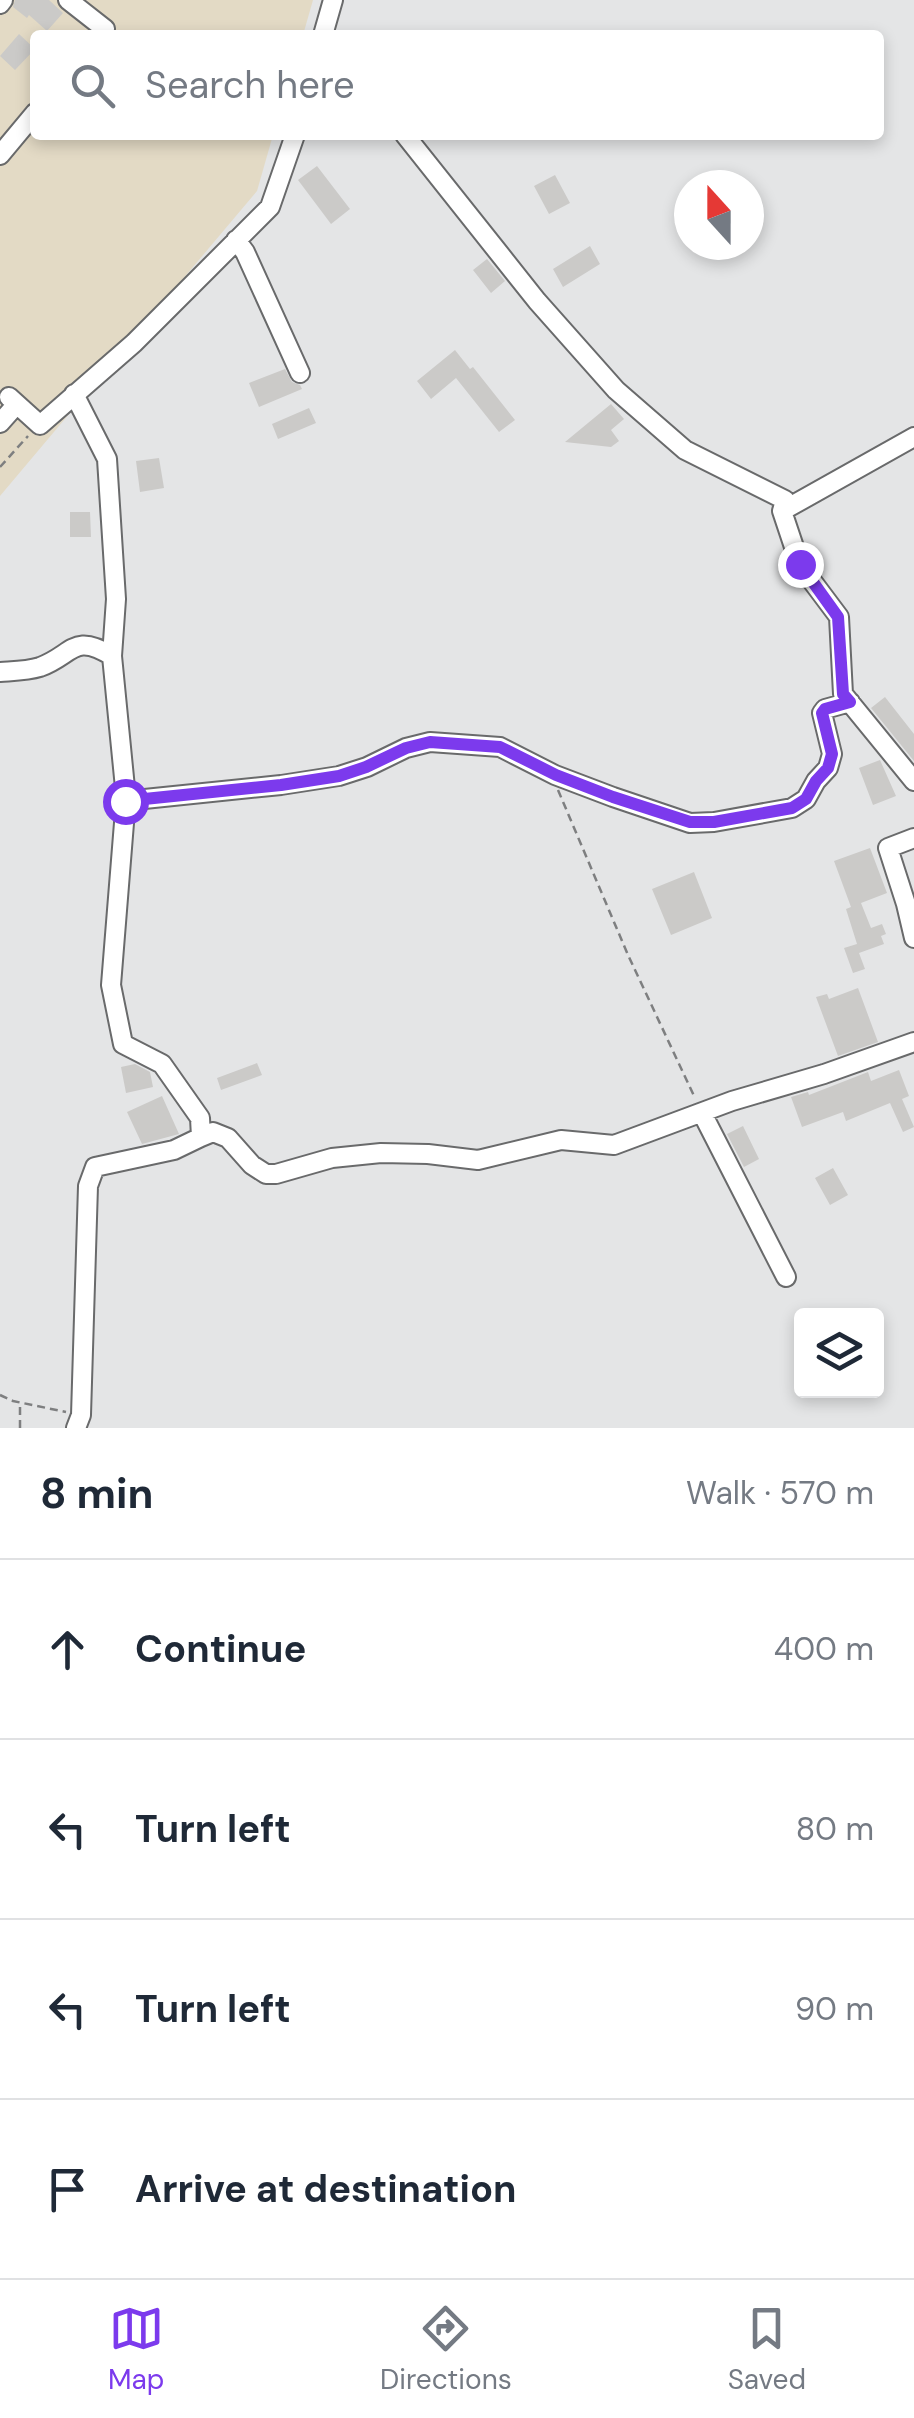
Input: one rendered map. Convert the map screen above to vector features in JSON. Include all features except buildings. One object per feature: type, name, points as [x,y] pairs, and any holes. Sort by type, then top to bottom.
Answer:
[{"type":"street","points":[[68,0],[105,30]]},
{"type":"street","points":[[325,30],[334,0]]},
{"type":"street","points":[[0,155],[30,119]]},
{"type":"street","points":[[6,394],[40,425],[134,342],[270,207],[292,140]]},
{"type":"street","points":[[410,140],[616,390],[685,450],[785,500],[782,511],[800,564],[838,617],[843,694],[914,781]]},
{"type":"street","points":[[236,240],[246,252],[300,373]]},
{"type":"street","points":[[0,424],[6,394]]},
{"type":"street","points":[[74,394],[106,459],[116,599],[112,656],[125,801],[111,985],[123,1044],[162,1064],[200,1118],[201,1137]]},
{"type":"street","points":[[782,511],[914,437]]},
{"type":"street","points":[[0,672],[45,665],[66,650],[85,644],[112,656]]},
{"type":"street","points":[[125,801],[339,776],[430,742],[500,747],[556,775],[690,822],[714,822],[792,808],[806,799],[828,768],[832,754],[822,713],[850,702]]},
{"type":"street","points":[[914,838],[888,848],[914,938]]},
{"type":"street","points":[[79,1421],[88,1186],[95,1167],[174,1150],[213,1132],[228,1138],[252,1165],[266,1174],[332,1158],[380,1153],[478,1160],[561,1140],[614,1145],[914,1042]]},
{"type":"street","points":[[702,1113],[786,1277]]},
{"type":"path","points":[[0,467],[40,425]]},
{"type":"path","points":[[556,775],[559,795],[592,872],[702,1113]]},
{"type":"path","points":[[0,1395],[79,1421]]},
{"type":"path","points":[[20,1403],[20,1428]]},
{"type":"shaded area","points":[[0,0],[313,0],[304,30],[30,30],[30,140],[272,140],[257,191],[0,496]]},
{"type":"route","points":[[125,801],[339,776],[418,743],[430,742],[500,747],[556,775],[690,822],[714,822],[792,808],[806,799],[828,768],[832,754],[822,713],[850,702],[843,694],[838,617],[800,564]]}]
